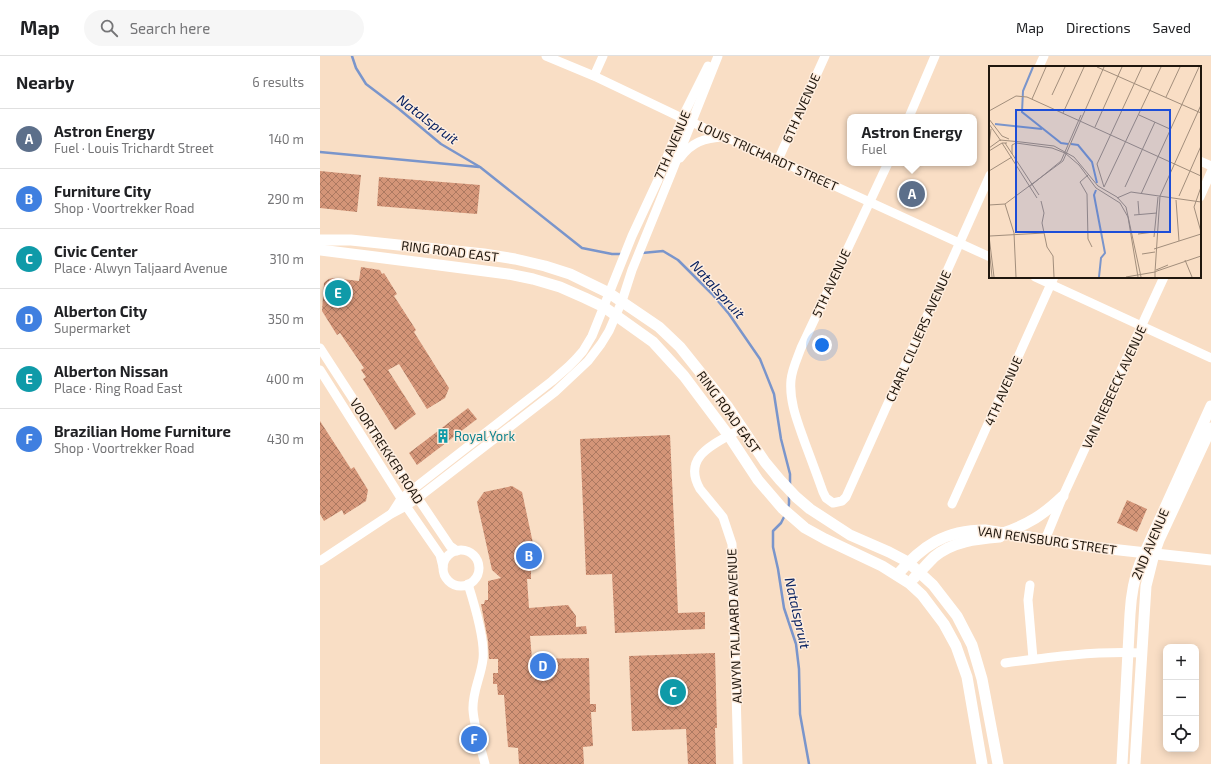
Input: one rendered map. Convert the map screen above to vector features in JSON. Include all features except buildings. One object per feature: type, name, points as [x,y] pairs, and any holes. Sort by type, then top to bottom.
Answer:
[{"type":"main road","points":[[320,235],[351,240]]},
{"type":"main road","name":"RING ROAD EAST","points":[[321,248],[351,240],[484,254],[516,259],[570,274],[609,293],[659,327],[680,347],[728,407],[765,462],[780,480],[810,509],[850,535],[908,562],[933,585],[957,616],[972,645],[982,679],[998,764]]},
{"type":"main road","name":"RING ROAD EAST","points":[[321,248],[508,274],[533,279],[560,287],[604,307],[653,342],[684,376],[729,436],[758,480],[782,508],[806,528],[824,539],[882,566],[909,583],[922,595],[940,618],[956,646],[967,677],[982,764]]},
{"type":"main road","name":"2ND AVENUE","points":[[1135,764],[1141,653],[1149,553],[1211,406]]},
{"type":"main road","name":"2ND AVENUE","points":[[1120,764],[1132,590],[1137,572],[1149,553],[1211,428]]},
{"type":"main road","points":[[1001,534],[1032,521],[1047,511],[1063,496]]},
{"type":"main road","name":"VAN RENSBURG STREET","points":[[897,575],[908,562],[929,545],[945,536],[971,530],[985,530],[1001,534],[1092,547],[1211,560]]},
{"type":"main road","points":[[909,583],[945,549],[961,542],[1017,536]]},
{"type":"street","name":"LOUIS TRICHARDT STREET","points":[[546,56],[594,76],[682,118],[778,160],[989,257]]},
{"type":"street","points":[[594,76],[603,56]]},
{"type":"street","name":"7TH AVENUE","points":[[404,503],[412,490],[568,367],[583,351],[604,307],[632,236],[658,180],[682,118],[713,56]]},
{"type":"street","name":"7TH AVENUE","points":[[404,503],[418,498],[543,402],[576,373],[599,348],[609,331],[622,301],[632,270],[718,56]]},
{"type":"street","name":"6TH AVENUE","points":[[778,160],[825,56]]},
{"type":"street","points":[[910,114],[935,56]]},
{"type":"street","points":[[1039,66],[1044,56]]},
{"type":"street","points":[[674,166],[695,144],[709,138],[725,137]]},
{"type":"street","points":[[1201,161],[1211,166]]},
{"type":"street","name":"5TH AVENUE","points":[[846,497],[842,501],[833,503],[826,498],[795,413],[791,392],[791,381],[801,348],[887,166]]},
{"type":"street","points":[[1201,195],[1211,172]]},
{"type":"street","name":"CHARL CILLIERS AVENUE","points":[[846,497],[989,177]]},
{"type":"street","points":[[1041,278],[1053,280],[1142,326],[1211,358]]},
{"type":"street","name":"VAN RIEBEECK AVENUE","points":[[1045,540],[1063,496],[1164,278]]},
{"type":"street","name":"4TH AVENUE","points":[[952,504],[1053,280]]},
{"type":"street","name":"VOORTREKKER ROAD","points":[[320,348],[412,490],[450,546],[457,551]]},
{"type":"street","name":"VOORTREKKER ROAD","points":[[320,370],[404,503],[440,555],[443,567]]},
{"type":"street","points":[[351,419],[361,411]]},
{"type":"street","name":"ALWYN TALJAARD AVENUE","points":[[738,764],[732,544],[723,518],[700,489],[695,473],[696,464],[699,457],[705,450],[742,428]]},
{"type":"street","points":[[320,561],[392,514],[404,503]]},
{"type":"street","points":[[457,551],[465,551],[471,554],[476,559],[479,566],[478,574],[474,580],[461,586],[448,580],[444,574],[443,567],[445,560],[450,554],[457,551]]},
{"type":"street","points":[[468,584],[483,651],[481,671],[475,691],[473,711],[485,764]]},
{"type":"street","points":[[1030,585],[1028,600],[1033,659]]},
{"type":"street","points":[[1005,663],[1079,654],[1141,653]]},
{"type":"street","points":[[1120,764],[1135,764]]},
{"type":"waterway","name":"Natalspruit","points":[[352,56],[356,68],[366,84],[441,144],[480,167],[582,248],[612,254],[623,254]]},
{"type":"waterway","points":[[320,152],[479,167]]},
{"type":"waterway","name":"Natalspruit","points":[[642,253],[663,251],[678,260],[712,294],[729,314],[760,359],[774,394],[781,439],[790,474],[790,485]]},
{"type":"waterway","name":"Natalspruit","points":[[788,508],[789,496]]},
{"type":"waterway","name":"Natalspruit","points":[[785,515],[781,523],[773,531],[773,547],[784,608],[796,644],[799,669],[800,714],[809,764]]},
{"type":"place","name":"Astron Energy","points":[[912,194]]},
{"type":"place","name":"Alberton Nissan","points":[[338,293]]},
{"type":"place","name":"Royal York","points":[[443,436]]},
{"type":"place","name":"Furniture City","points":[[529,556]]},
{"type":"place","name":"Alberton City","points":[[543,666]]},
{"type":"place","name":"Civic Center","points":[[673,692]]},
{"type":"place","name":"Brazilian Home Furniture","points":[[474,739]]}]
